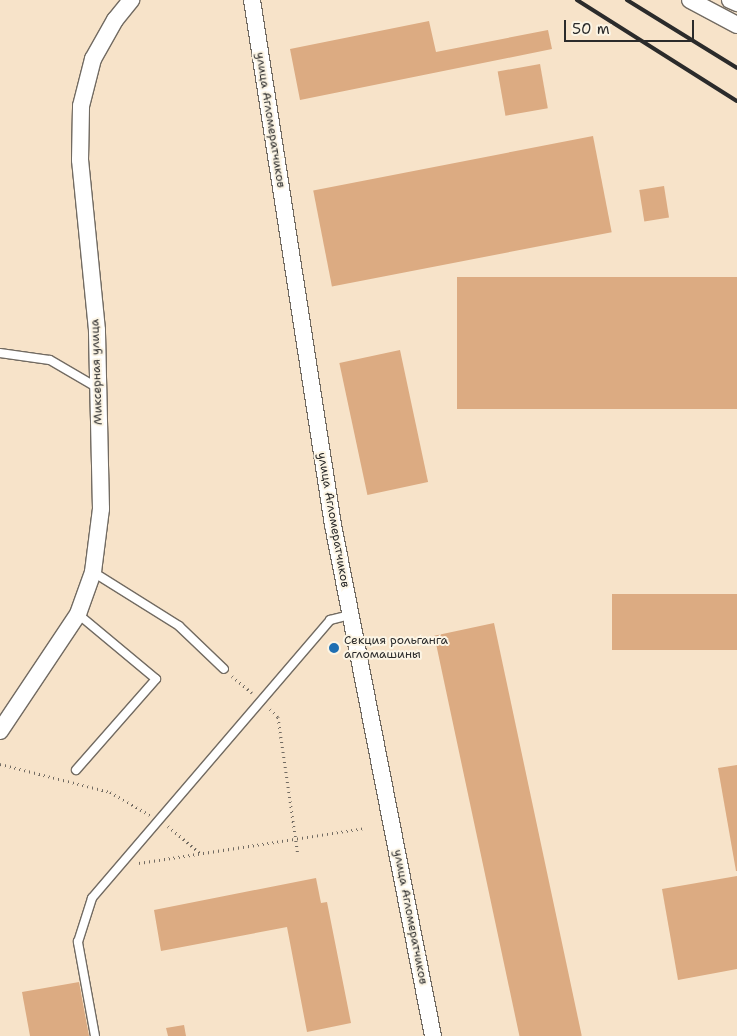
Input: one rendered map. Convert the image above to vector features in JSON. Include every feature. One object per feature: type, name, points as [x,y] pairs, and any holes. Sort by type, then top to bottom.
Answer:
[{"type":"street","name":"Миксерная улица","points":[[0,731],[78,614],[93,572],[101,510],[97,330],[80,160],[81,106],[93,59],[115,20],[131,0]]},
{"type":"street","name":"улица Агломератчиков","points":[[252,0],[333,525],[433,1036]]},
{"type":"street","points":[[690,0],[737,25]]},
{"type":"street","points":[[730,0],[737,3]]},
{"type":"lane","points":[[0,353],[50,360],[98,388]]},
{"type":"lane","points":[[93,572],[179,626],[224,669]]},
{"type":"lane","points":[[76,770],[156,679],[78,614]]},
{"type":"lane","points":[[95,1036],[78,942],[81,926],[92,898],[330,620],[350,615]]},
{"type":"path","points":[[224,669],[278,716],[298,855]]},
{"type":"path","points":[[0,764],[110,792],[159,821],[200,853]]},
{"type":"path","points":[[136,863],[364,828]]},
{"type":"building","points":[[429,21],[436,52],[548,30],[552,49],[300,100],[290,49]]},
{"type":"building","points":[[540,64],[548,108],[505,116],[498,71]]},
{"type":"building","points":[[593,136],[612,232],[332,287],[313,190]]},
{"type":"building","points":[[664,186],[669,218],[644,222],[639,190]]},
{"type":"building","points":[[457,277],[737,277],[737,409],[457,409]]},
{"type":"building","points":[[400,350],[428,482],[367,495],[339,363]]},
{"type":"building","points":[[612,594],[737,594],[737,650],[612,650]]},
{"type":"building","points":[[494,623],[582,1036],[519,1036],[434,636]]},
{"type":"building","points":[[737,765],[737,871],[736,871],[718,768]]},
{"type":"building","points":[[737,876],[737,969],[678,980],[662,889]]},
{"type":"building","points":[[316,878],[321,903],[327,902],[351,1023],[307,1032],[287,927],[161,951],[154,910]]},
{"type":"building","points":[[79,982],[89,1036],[30,1036],[22,992]]},
{"type":"building","points":[[184,1025],[186,1036],[168,1036],[166,1028]]},
{"type":"railway","points":[[577,0],[737,101]]},
{"type":"railway","points":[[627,0],[737,68]]},
{"type":"place","name":"Секция рольганга агломашины","points":[[334,648]]}]
